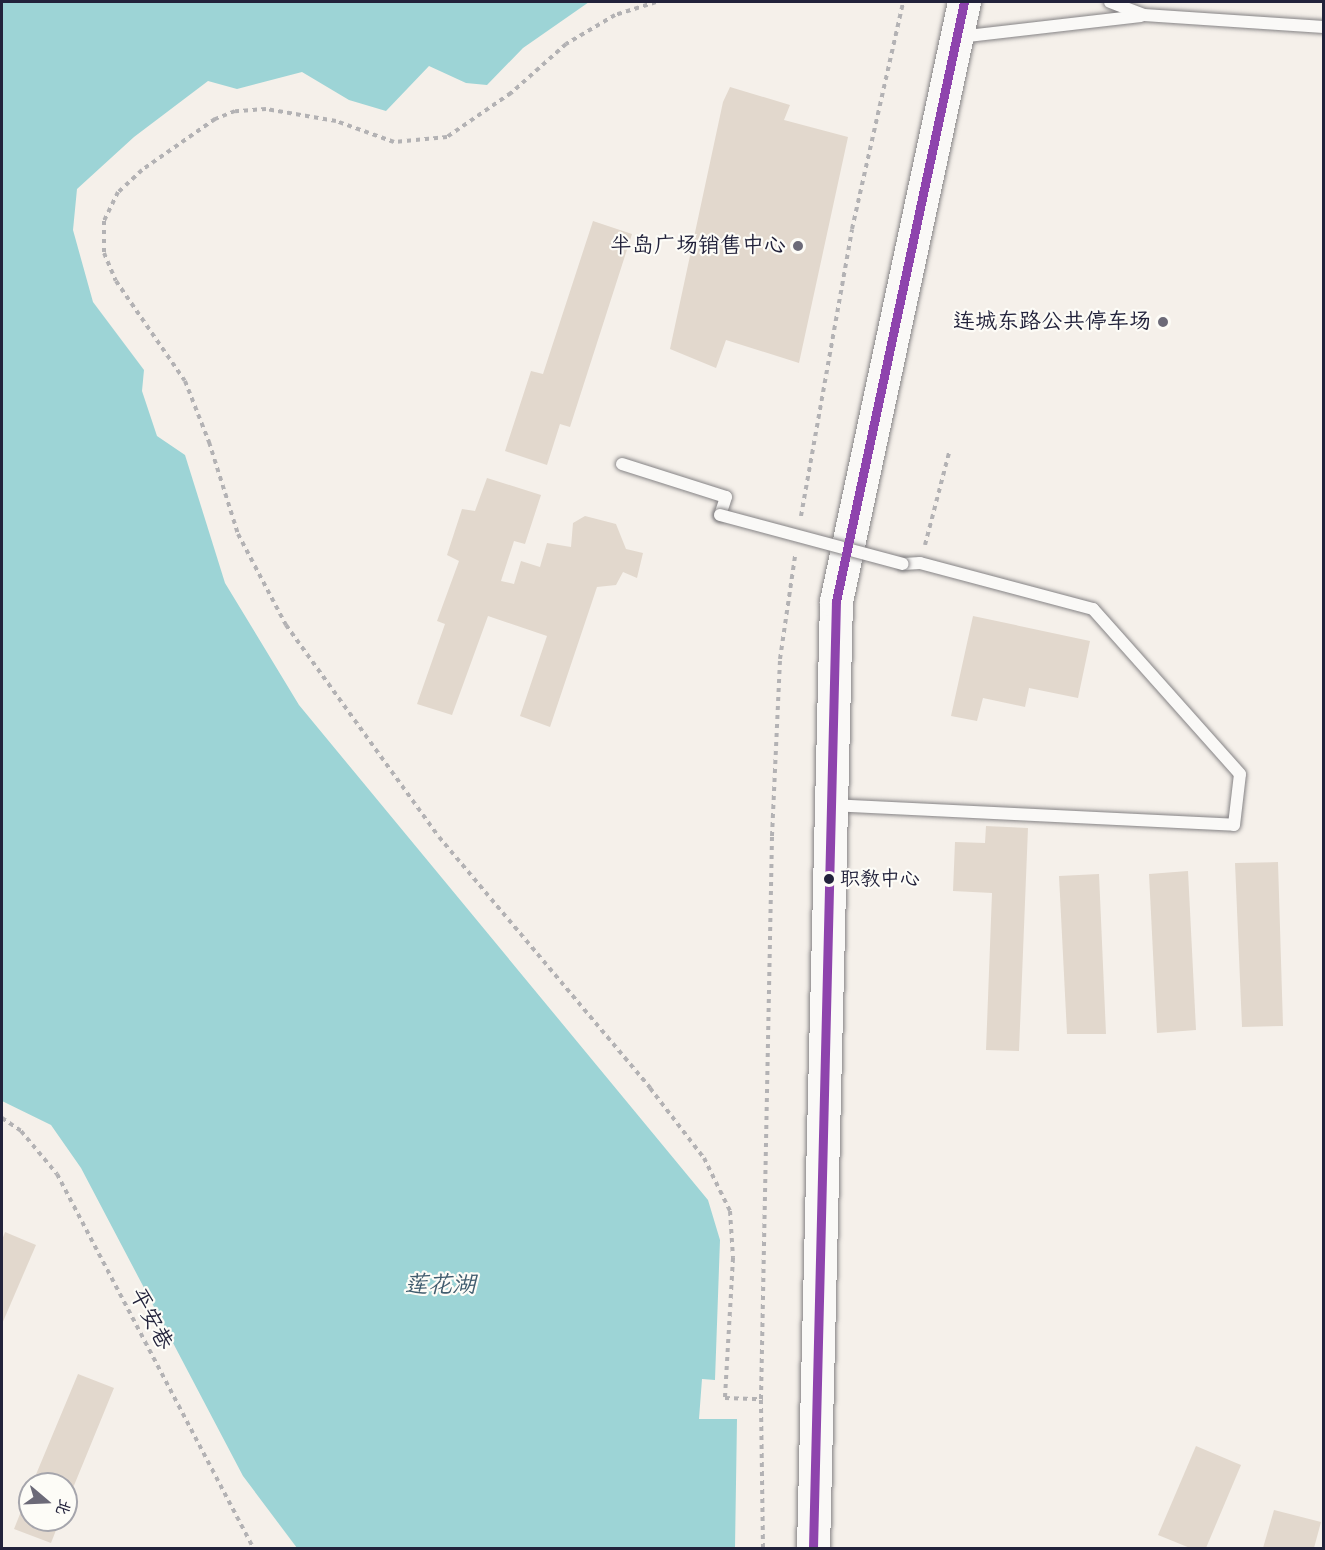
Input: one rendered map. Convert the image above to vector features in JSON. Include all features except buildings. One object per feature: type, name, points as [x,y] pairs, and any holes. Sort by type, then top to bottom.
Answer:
[{"type":"main road","points":[[813,1548],[836,601],[964,2]]},
{"type":"lane","points":[[1110,2],[1144,15]]},
{"type":"lane","points":[[955,37],[1144,15],[1323,27]]},
{"type":"lane","points":[[621,464],[726,497],[720,515],[903,564],[921,563],[1093,609],[1240,774],[1234,825],[831,805]]},
{"type":"path","points":[[656,2],[615,15],[566,44],[511,93],[447,136],[393,142],[336,121],[266,109],[236,111],[215,119],[142,170],[118,192],[104,221],[104,253],[116,281],[185,381],[210,441],[238,534],[286,625],[439,837],[650,1088],[708,1165],[730,1211],[733,1258],[725,1398],[761,1399]]},
{"type":"path","points":[[801,519],[852,229],[903,2]]},
{"type":"path","points":[[921,563],[949,453]]},
{"type":"path","points":[[763,1548],[761,1399],[772,836],[780,659],[796,552]]},
{"type":"path","name":"平安巷","points":[[2,1118],[21,1131],[57,1174],[253,1548]]},
{"type":"water","name":"莲花湖","points":[[2,2],[589,2],[523,48],[487,85],[466,83],[429,66],[386,111],[349,100],[302,72],[237,89],[208,81],[134,137],[77,189],[73,230],[93,302],[144,370],[142,391],[157,436],[185,455],[225,583],[299,705],[708,1200],[720,1240],[715,1380],[702,1379],[699,1419],[737,1419],[735,1548],[297,1548],[243,1476],[81,1168],[51,1125],[2,1101]]},
{"type":"transit line","points":[[813,1548],[836,601],[964,2]]},
{"type":"place","name":"半岛广场销售中心","points":[[798,246]]},
{"type":"place","name":"连城东路公共停车场","points":[[1163,322]]},
{"type":"place","name":"职教中心","points":[[829,879]]}]
